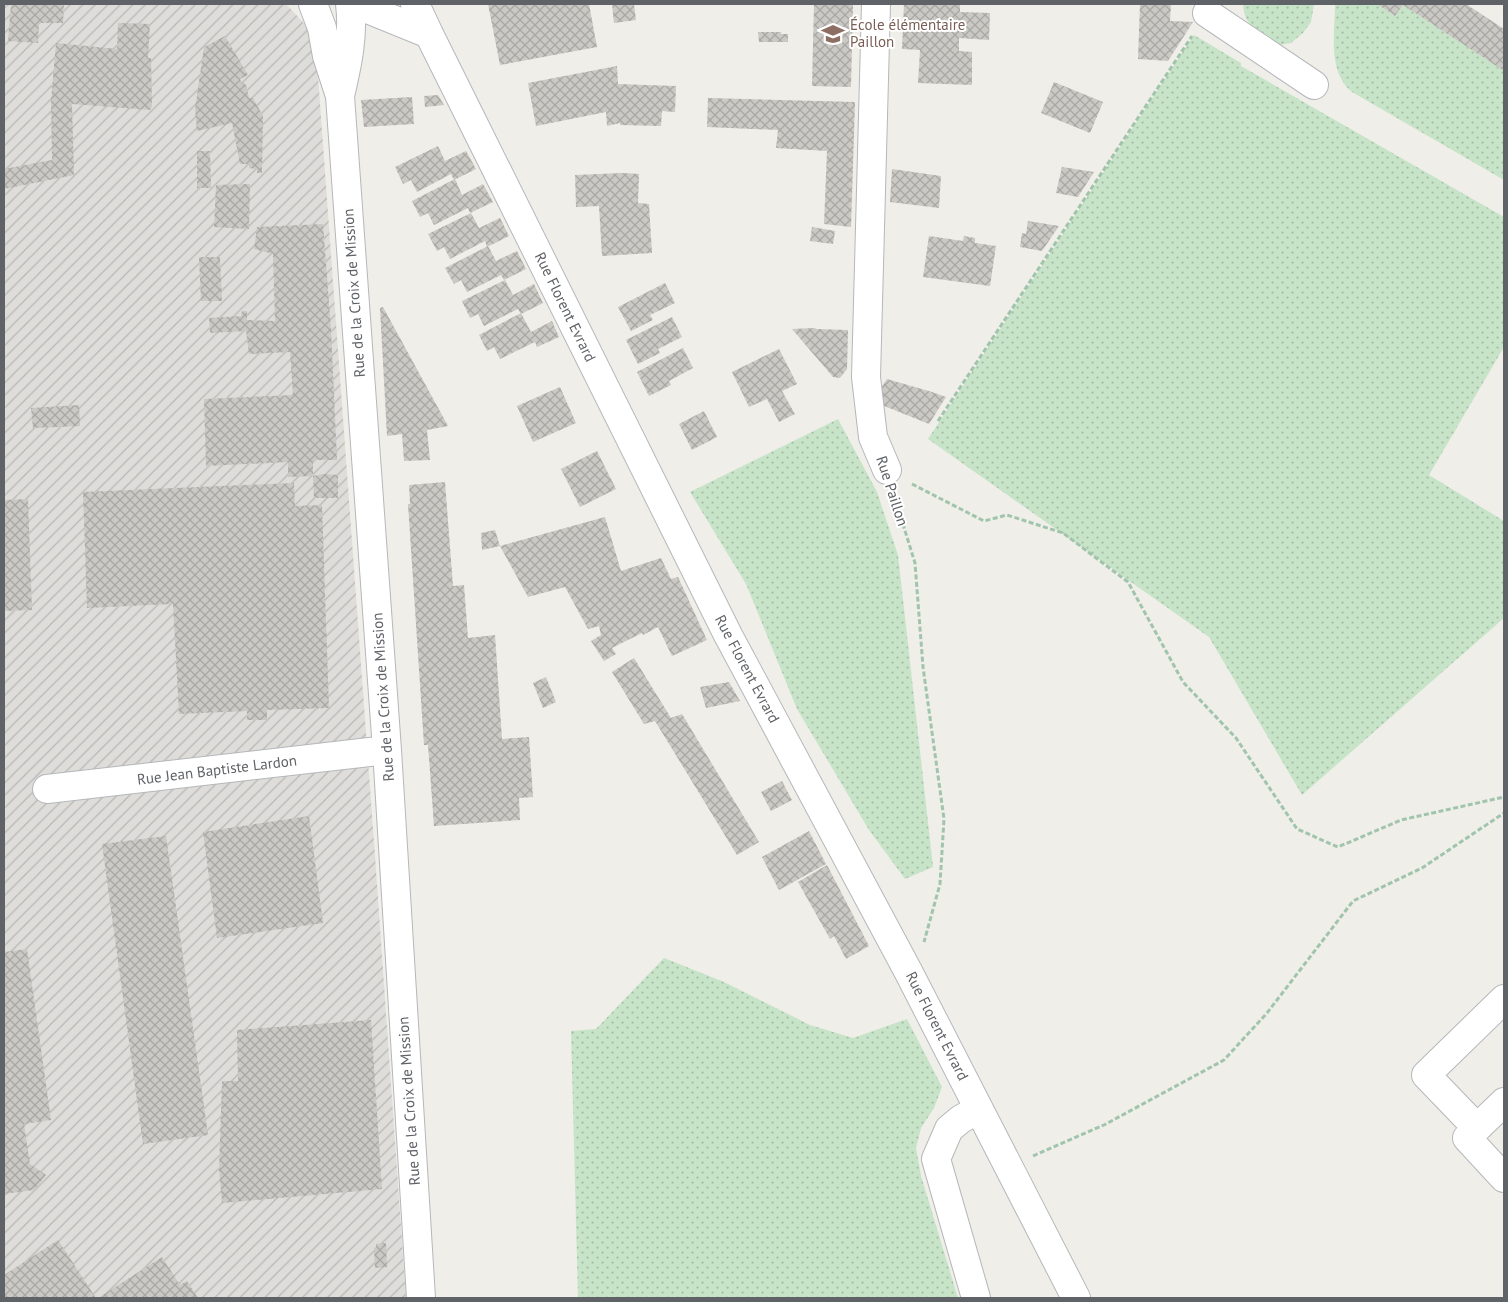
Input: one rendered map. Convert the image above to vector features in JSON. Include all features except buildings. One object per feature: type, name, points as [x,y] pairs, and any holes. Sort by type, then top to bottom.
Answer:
[{"type":"street","name":"Rue de la Croix de Mission","points":[[313,4],[322,28],[327,56],[340,96],[387,750],[422,1298]]},
{"type":"street","name":"Rue de la Croix de Mission","points":[[340,96],[350,50],[352,17],[350,4]]},
{"type":"street","points":[[366,4],[370,10],[429,34]]},
{"type":"street","name":"Rue Florent Evrard","points":[[416,4],[429,34],[728,635],[908,971],[1076,1298]]},
{"type":"street","name":"Rue Paillon","points":[[876,4],[866,378],[873,437],[887,470]]},
{"type":"street","points":[[1206,15],[1314,85]]},
{"type":"street","points":[[350,50],[391,18]]},
{"type":"street","name":"Rue Jean Baptiste Lardon","points":[[47,789],[387,750]]},
{"type":"street","points":[[1477,1128],[1426,1075],[1504,998]]},
{"type":"street","points":[[1504,1102],[1467,1138],[1504,1178]]},
{"type":"street","points":[[976,1298],[936,1159],[949,1129],[961,1119],[979,1109]]},
{"type":"path","points":[[938,421],[1206,15]]},
{"type":"path","points":[[887,470],[984,522],[1007,515],[1063,533],[1128,582],[1183,682],[1236,738],[1297,830],[1338,847],[1401,820],[1504,797]]},
{"type":"path","name":"Rue Paillon","points":[[887,470],[915,563],[923,667],[944,819],[940,884],[926,938],[908,971]]},
{"type":"path","points":[[1026,1160],[1104,1125],[1224,1060],[1267,1013],[1353,901],[1422,868],[1504,813]]},
{"type":"shaded area","points":[[4,4],[286,4],[315,35],[406,1298],[4,1298]]},
{"type":"green space","points":[[1243,4],[1314,4],[1311,22],[1303,33],[1291,43],[1279,45],[1250,24],[1244,12]]},
{"type":"green space","points":[[1335,4],[1377,4],[1395,16],[1403,5],[1504,71],[1504,180],[1352,92],[1344,83],[1336,63],[1334,51]]},
{"type":"green space","points":[[1194,35],[1241,63],[1241,66],[1504,217],[1504,347],[1429,475],[1504,521],[1504,618],[1302,795],[1209,637],[928,439]]},
{"type":"green space","points":[[838,419],[877,492],[898,555],[933,867],[905,879],[869,830],[797,709],[746,584],[690,492]]},
{"type":"green space","points":[[664,958],[724,982],[810,1025],[853,1038],[907,1019],[942,1087],[934,1108],[921,1128],[916,1148],[921,1176],[958,1298],[578,1298],[571,1031],[596,1029]]},
{"type":"place","name":"École élémentaire Paillon","points":[[833,34]]}]
